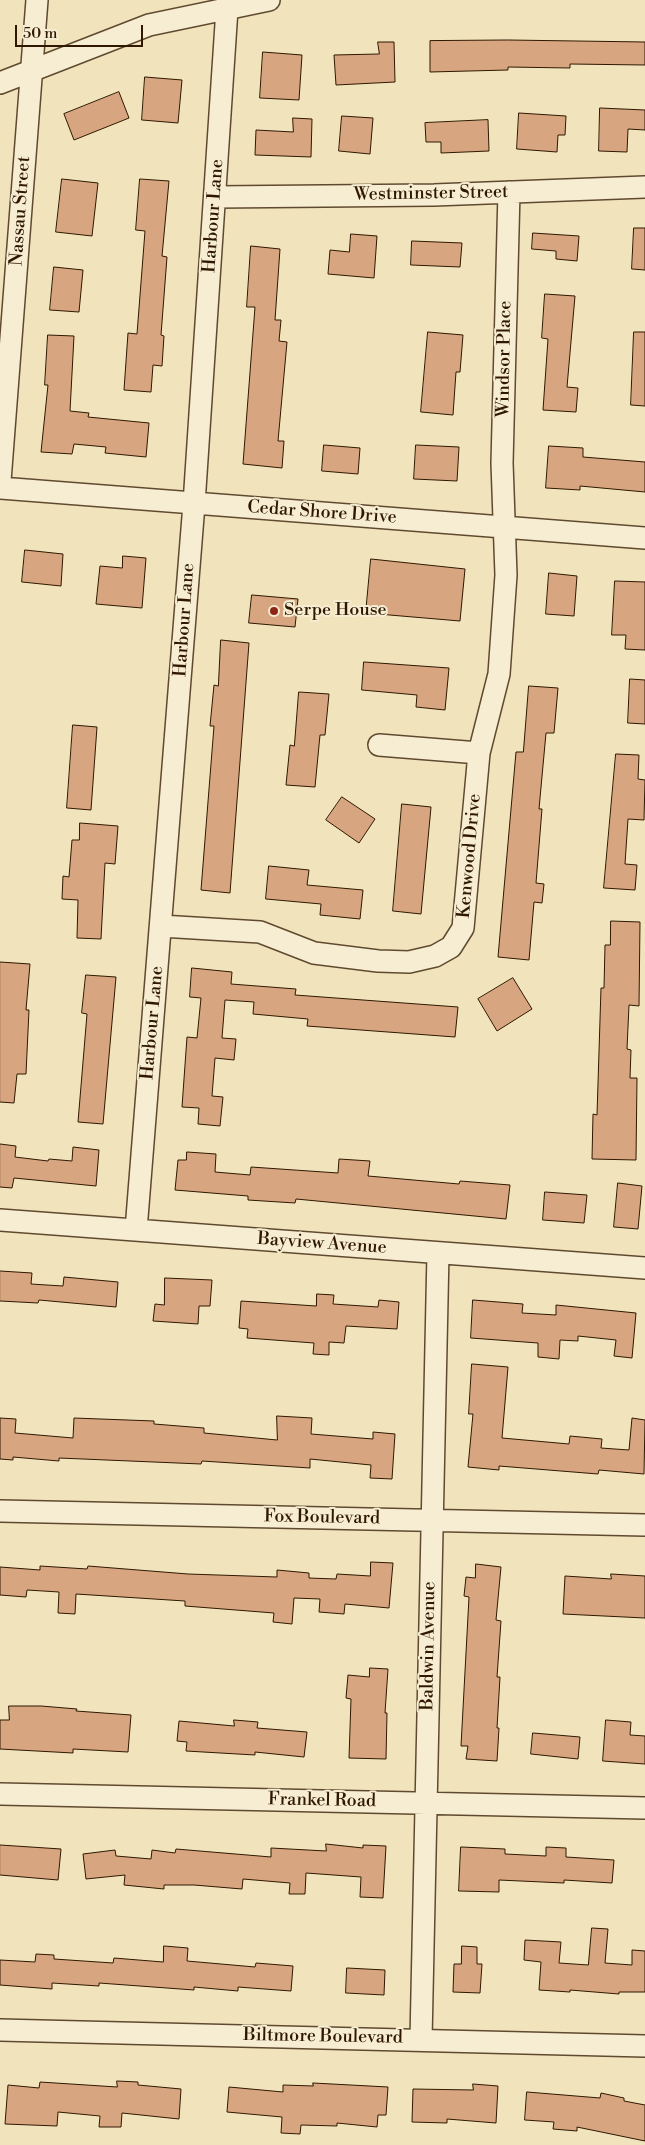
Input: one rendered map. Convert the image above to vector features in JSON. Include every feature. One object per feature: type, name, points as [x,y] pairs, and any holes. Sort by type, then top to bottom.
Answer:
[{"type":"street","name":"Nassau Street","points":[[0,481],[37,0]]},
{"type":"street","points":[[0,83],[149,26],[269,0]]},
{"type":"street","name":"Harbour Lane","points":[[136,1230],[194,504],[216,197],[227,9]]},
{"type":"street","name":"Westminster Street","points":[[216,197],[509,192],[645,187]]},
{"type":"street","name":"Windsor Place","points":[[504,527],[502,463],[509,192]]},
{"type":"street","name":"Cedar Shore Drive","points":[[0,488],[645,538]]},
{"type":"street","name":"Kenwood Drive","points":[[161,926],[260,932],[314,953],[378,961],[409,962],[435,956],[451,947],[463,928],[479,753],[499,674],[506,575],[504,527]]},
{"type":"street","points":[[379,745],[479,753]]},
{"type":"street","name":"Bayview Avenue","points":[[0,1220],[645,1268]]},
{"type":"street","name":"Baldwin Avenue","points":[[421,2039],[438,1252]]},
{"type":"street","name":"Fox Boulevard","points":[[0,1511],[645,1525]]},
{"type":"street","name":"Frankel Road","points":[[0,1794],[645,1808]]},
{"type":"street","name":"Biltmore Boulevard","points":[[0,2030],[645,2046]]},
{"type":"building","points":[[430,41],[645,42],[645,65],[570,64],[570,68],[508,67],[508,70],[430,72]]},
{"type":"building","points":[[378,42],[394,42],[395,82],[336,85],[334,55],[379,54]]},
{"type":"building","points":[[263,52],[302,55],[299,100],[260,98]]},
{"type":"building","points":[[145,77],[182,80],[178,123],[142,120]]},
{"type":"building","points":[[119,92],[129,118],[74,140],[64,114]]},
{"type":"building","points":[[600,108],[645,110],[645,130],[628,129],[627,152],[599,151]]},
{"type":"building","points":[[519,113],[566,116],[565,135],[558,135],[557,152],[517,149]]},
{"type":"building","points":[[342,116],[373,118],[370,154],[339,151]]},
{"type":"building","points":[[293,118],[312,119],[311,157],[255,155],[256,130],[293,132]]},
{"type":"building","points":[[488,120],[489,151],[441,153],[441,142],[426,142],[425,123]]},
{"type":"building","points":[[62,179],[98,183],[92,236],[56,232]]},
{"type":"building","points":[[140,179],[169,181],[162,256],[167,257],[161,335],[164,336],[162,366],[153,365],[151,392],[124,390],[128,333],[137,334],[145,231],[136,230]]},
{"type":"building","points":[[634,228],[645,228],[645,270],[632,269]]},
{"type":"building","points":[[533,233],[579,236],[577,261],[556,259],[556,251],[532,249]]},
{"type":"building","points":[[351,234],[377,236],[374,278],[328,274],[330,250],[349,252]]},
{"type":"building","points":[[412,241],[462,243],[460,267],[411,265]]},
{"type":"building","points":[[251,246],[280,249],[275,320],[281,320],[279,341],[287,342],[278,441],[284,441],[282,468],[243,464],[255,307],[247,307]]},
{"type":"building","points":[[54,267],[83,270],[79,312],[50,310]]},
{"type":"building","points":[[545,294],[575,296],[567,387],[578,388],[576,412],[543,410],[548,339],[542,338]]},
{"type":"building","points":[[428,332],[463,335],[460,372],[456,372],[453,415],[421,412]]},
{"type":"building","points":[[634,332],[645,332],[645,406],[631,405]]},
{"type":"building","points":[[48,335],[74,336],[70,411],[89,413],[88,417],[149,423],[146,457],[105,453],[106,447],[74,444],[72,454],[41,452],[48,385],[45,385]]},
{"type":"building","points":[[324,445],[360,448],[358,474],[322,471]]},
{"type":"building","points":[[416,445],[459,447],[457,481],[414,479]]},
{"type":"building","points":[[549,446],[583,448],[583,457],[645,462],[645,492],[580,486],[580,490],[546,488]]},
{"type":"building","points":[[25,550],[63,554],[61,586],[22,582]]},
{"type":"building","points":[[123,556],[146,558],[142,608],[96,604],[100,566],[122,568]]},
{"type":"building","points":[[371,559],[465,569],[460,621],[366,613]]},
{"type":"building","points":[[549,573],[577,576],[574,616],[546,614]]},
{"type":"building","points":[[615,581],[645,582],[645,650],[625,649],[626,635],[612,635]]},
{"type":"building","name":"Serpe House","points":[[252,595],[298,599],[295,627],[249,623]]},
{"type":"building","points":[[221,640],[249,643],[230,893],[201,890],[214,726],[210,726],[214,685],[218,686]]},
{"type":"building","points":[[364,662],[449,668],[445,710],[416,707],[417,695],[362,690]]},
{"type":"building","points":[[630,679],[645,680],[645,724],[628,723]]},
{"type":"building","points":[[529,686],[558,688],[554,733],[546,733],[539,809],[542,809],[536,883],[544,884],[542,903],[534,902],[529,960],[498,957],[516,752],[523,752]]},
{"type":"building","points":[[299,692],[329,694],[325,735],[320,735],[315,787],[286,785],[290,745],[294,746]]},
{"type":"building","points":[[73,725],[97,727],[91,810],[67,808]]},
{"type":"building","points":[[616,754],[639,755],[638,779],[645,780],[644,820],[628,819],[625,864],[637,865],[635,890],[604,888]]},
{"type":"building","points":[[342,797],[375,819],[359,843],[326,820]]},
{"type":"building","points":[[402,804],[431,807],[421,914],[393,911]]},
{"type":"building","points":[[80,823],[118,826],[115,864],[105,863],[101,939],[77,938],[78,900],[62,899],[63,876],[69,877],[72,840],[79,840]]},
{"type":"building","points":[[269,866],[309,870],[307,885],[363,890],[360,919],[320,915],[321,904],[266,899]]},
{"type":"building","points":[[611,921],[640,922],[639,1006],[629,1005],[627,1049],[631,1050],[630,1078],[637,1078],[636,1160],[592,1159],[593,1114],[597,1115],[601,988],[604,988],[605,945],[610,945]]},
{"type":"building","points":[[0,962],[30,964],[26,1010],[29,1010],[26,1074],[17,1074],[14,1103],[0,1102]]},
{"type":"building","points":[[192,968],[232,972],[231,984],[296,989],[295,995],[458,1007],[455,1037],[307,1026],[308,1019],[253,1014],[254,1002],[225,1000],[222,1038],[236,1039],[234,1060],[215,1058],[212,1096],[223,1097],[220,1126],[198,1124],[199,1108],[182,1107],[187,1037],[197,1038],[201,998],[190,997]]},
{"type":"building","points":[[86,975],[116,977],[103,1124],[78,1122],[87,1014],[82,1013]]},
{"type":"building","points":[[513,978],[532,1009],[497,1031],[478,999]]},
{"type":"building","points":[[0,1144],[16,1146],[15,1157],[48,1161],[49,1159],[72,1161],[73,1147],[99,1150],[96,1186],[14,1178],[12,1188],[0,1187]]},
{"type":"building","points":[[187,1152],[216,1154],[215,1172],[250,1175],[251,1167],[338,1173],[339,1159],[370,1161],[368,1176],[459,1184],[460,1181],[510,1185],[506,1219],[296,1199],[295,1203],[248,1200],[248,1196],[175,1190],[178,1160],[186,1160]]},
{"type":"building","points":[[618,1183],[642,1186],[638,1229],[614,1227]]},
{"type":"building","points":[[545,1192],[587,1195],[584,1223],[543,1220]]},
{"type":"building","points":[[0,1271],[32,1273],[31,1284],[63,1286],[64,1277],[118,1282],[116,1307],[39,1300],[38,1303],[0,1301]]},
{"type":"building","points":[[165,1278],[212,1280],[210,1306],[199,1306],[198,1324],[153,1321],[155,1304],[164,1305]]},
{"type":"building","points":[[317,1294],[334,1295],[333,1304],[378,1307],[379,1300],[399,1302],[397,1329],[346,1326],[344,1343],[329,1342],[329,1355],[313,1354],[314,1343],[247,1338],[248,1329],[239,1328],[241,1301],[316,1306]]},
{"type":"building","points":[[473,1300],[523,1304],[522,1313],[556,1315],[556,1305],[636,1313],[632,1358],[614,1356],[616,1340],[578,1336],[578,1341],[560,1340],[559,1359],[538,1357],[538,1343],[471,1338]]},
{"type":"building","points":[[472,1364],[508,1367],[502,1438],[569,1444],[570,1436],[602,1439],[601,1448],[629,1450],[632,1418],[645,1420],[644,1474],[599,1470],[598,1474],[499,1466],[499,1470],[468,1467],[473,1414],[469,1414]]},
{"type":"building","points":[[277,1416],[312,1418],[311,1434],[373,1439],[373,1432],[395,1434],[392,1479],[370,1478],[371,1465],[310,1459],[310,1468],[202,1461],[201,1464],[59,1458],[59,1461],[13,1457],[13,1460],[0,1459],[0,1418],[16,1419],[15,1433],[73,1438],[74,1418],[154,1421],[154,1424],[204,1428],[204,1433],[277,1440]]},
{"type":"building","points":[[371,1562],[393,1563],[389,1608],[345,1604],[344,1614],[319,1612],[320,1599],[294,1598],[292,1624],[273,1622],[274,1613],[185,1606],[185,1601],[76,1594],[75,1614],[58,1613],[59,1592],[27,1590],[26,1597],[0,1595],[0,1567],[40,1570],[40,1566],[87,1569],[88,1566],[188,1574],[277,1577],[277,1570],[309,1573],[309,1578],[336,1579],[337,1574],[370,1576]]},
{"type":"building","points":[[476,1564],[501,1567],[496,1620],[501,1621],[497,1677],[500,1677],[497,1761],[466,1759],[468,1746],[461,1746],[469,1597],[464,1596],[466,1577],[475,1578]]},
{"type":"building","points":[[611,1574],[645,1576],[645,1618],[563,1614],[565,1576],[611,1579]]},
{"type":"building","points":[[370,1668],[388,1669],[385,1713],[387,1713],[386,1759],[349,1758],[351,1699],[346,1698],[348,1675],[369,1677]]},
{"type":"building","points":[[9,1706],[41,1706],[131,1715],[128,1752],[73,1749],[73,1753],[0,1749],[0,1720],[9,1720]]},
{"type":"building","points":[[234,1720],[258,1722],[257,1728],[307,1732],[304,1757],[255,1752],[255,1755],[186,1751],[187,1742],[177,1741],[179,1721],[234,1726]]},
{"type":"building","points":[[606,1720],[631,1722],[630,1735],[645,1736],[645,1764],[603,1761]]},
{"type":"building","points":[[533,1733],[580,1737],[578,1759],[531,1754]]},
{"type":"building","points":[[326,1844],[363,1848],[363,1845],[386,1846],[383,1898],[360,1897],[361,1877],[306,1873],[305,1894],[289,1894],[290,1883],[243,1879],[242,1889],[194,1885],[164,1885],[164,1889],[124,1885],[125,1875],[86,1879],[83,1854],[115,1850],[116,1856],[151,1859],[152,1850],[175,1853],[176,1849],[271,1857],[271,1848],[326,1851]]},
{"type":"building","points":[[0,1845],[61,1849],[58,1880],[0,1875]]},
{"type":"building","points":[[461,1847],[505,1849],[505,1854],[546,1856],[546,1847],[566,1848],[566,1857],[614,1860],[612,1883],[564,1880],[564,1883],[499,1880],[499,1892],[459,1891]]},
{"type":"building","points":[[592,1928],[608,1929],[605,1963],[632,1965],[632,1950],[645,1951],[645,1992],[619,1992],[619,1994],[570,1990],[570,1992],[539,1990],[541,1962],[524,1960],[525,1940],[561,1942],[559,1963],[588,1965]]},
{"type":"building","points":[[164,1946],[188,1948],[187,1961],[255,1967],[256,1963],[293,1966],[291,1991],[238,1987],[238,1991],[194,1987],[194,1990],[99,1983],[99,1986],[52,1983],[52,1989],[0,1985],[0,1960],[35,1962],[36,1954],[54,1955],[54,1959],[113,1963],[114,1958],[163,1962]]},
{"type":"building","points":[[462,1946],[477,1947],[477,1964],[482,1964],[480,1993],[453,1992],[454,1964],[461,1964]]},
{"type":"building","points":[[347,1968],[385,1970],[384,1995],[346,1993]]},
{"type":"building","points":[[117,2081],[138,2082],[138,2085],[181,2089],[179,2119],[122,2113],[121,2127],[99,2127],[100,2116],[58,2112],[57,2126],[5,2124],[8,2085],[39,2088],[40,2082],[117,2087]]},
{"type":"building","points":[[313,2083],[388,2087],[386,2115],[378,2115],[377,2127],[337,2123],[337,2126],[301,2125],[300,2134],[281,2133],[282,2117],[227,2112],[229,2087],[283,2092],[283,2085],[313,2086]]},
{"type":"building","points":[[473,2084],[498,2086],[496,2123],[447,2119],[447,2123],[412,2122],[413,2089],[473,2090]]},
{"type":"building","points":[[527,2092],[600,2098],[601,2093],[624,2098],[624,2101],[645,2105],[645,2141],[577,2127],[577,2131],[553,2129],[554,2122],[525,2120]]},
{"type":"place","name":"Serpe House","points":[[274,611]]}]
